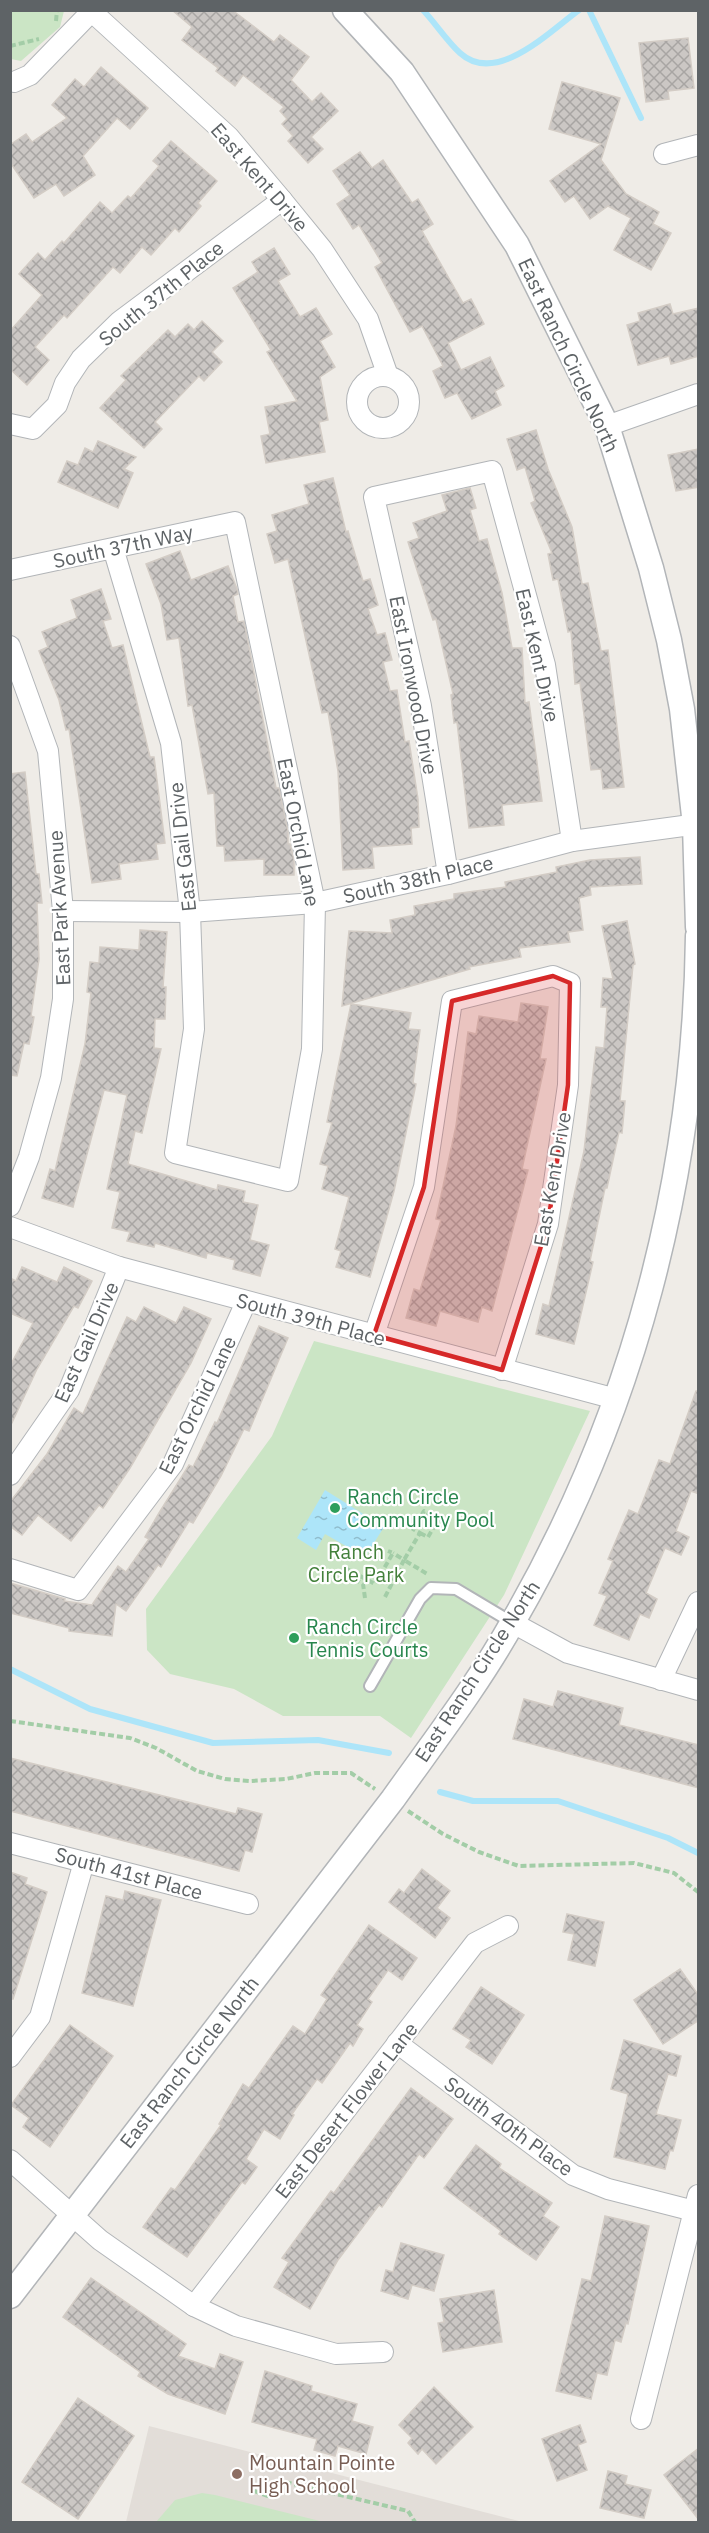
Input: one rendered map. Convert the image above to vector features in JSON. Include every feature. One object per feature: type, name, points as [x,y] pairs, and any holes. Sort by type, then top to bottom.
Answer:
[{"type":"street","name":"East Ranch Circle North","points":[[345,10],[402,72],[517,245],[607,426],[629,491],[669,639],[682,709],[697,825],[699,927]]},
{"type":"street","points":[[12,85],[30,75],[91,11]]},
{"type":"street","name":"East Kent Drive","points":[[91,11],[229,137],[322,249],[368,319],[388,376]]},
{"type":"street","points":[[664,154],[699,145]]},
{"type":"street","name":"South 37th Place","points":[[10,424],[33,429],[57,405],[65,383],[81,359],[120,321],[282,200]]},
{"type":"street","points":[[607,426],[699,394]]},
{"type":"street","name":"East Kent Drive","points":[[374,497],[492,471],[545,665],[572,841]]},
{"type":"street","name":"East Ironwood Drive","points":[[374,497],[421,706],[448,874]]},
{"type":"street","name":"South 37th Way","points":[[10,570],[235,522]]},
{"type":"street","name":"East Orchid Lane","points":[[175,1153],[288,1181],[312,1049],[315,903],[235,522]]},
{"type":"street","name":"East Gail Drive","points":[[113,548],[171,743],[190,912],[194,1029],[175,1153]]},
{"type":"street","name":"East Park Avenue","points":[[10,646],[48,751],[63,911],[63,999],[51,1078],[29,1157],[10,1206]]},
{"type":"street","name":"South 38th Place","points":[[63,911],[190,912],[315,903],[448,874],[572,841],[697,825]]},
{"type":"street","name":"East Ranch Circle North","points":[[10,2296],[393,1799],[452,1716],[513,1623],[574,1505],[616,1399],[652,1289],[677,1173],[696,1034],[699,936]]},
{"type":"street","name":"East Kent Drive","points":[[374,1335],[424,1187],[452,1001],[553,976],[570,983],[568,1085],[548,1224],[502,1370]]},
{"type":"street","name":"South 39th Place","points":[[10,1227],[119,1267],[616,1399]]},
{"type":"street","name":"East Gail Drive","points":[[10,1475],[69,1390],[119,1267]]},
{"type":"street","name":"East Orchid Lane","points":[[10,1569],[78,1590],[173,1464],[246,1302]]},
{"type":"street","points":[[661,1680],[699,1602]]},
{"type":"street","points":[[513,1623],[568,1653],[699,1690]]},
{"type":"street","name":"South 41st Place","points":[[10,1842],[248,1905]]},
{"type":"street","points":[[10,2057],[40,2018],[84,1862]]},
{"type":"street","name":"East Desert Flower Lane","points":[[194,2306],[475,1943],[508,1926]]},
{"type":"street","name":"South 40th Place","points":[[397,2043],[573,2175],[608,2189],[697,2206]]},
{"type":"street","points":[[10,2160],[100,2240],[194,2306],[236,2326],[336,2354],[383,2352]]},
{"type":"street","points":[[641,2419],[697,2206]]},
{"type":"lane","points":[[370,1686],[420,1599],[431,1588],[456,1589],[513,1623]]},
{"type":"path","points":[[50,28],[56,23],[57,10]]},
{"type":"path","points":[[10,46],[38,39],[44,34]]},
{"type":"path","points":[[424,1511],[438,1520],[428,1537],[420,1533],[414,1529],[424,1511]]},
{"type":"path","points":[[385,1597],[420,1533]]},
{"type":"path","points":[[363,1584],[346,1574],[347,1569],[375,1584],[390,1552],[430,1575]]},
{"type":"path","points":[[365,1598],[363,1584],[366,1579]]},
{"type":"path","points":[[10,1721],[130,1738],[156,1748],[196,1771],[225,1779],[250,1782],[286,1779],[315,1773],[351,1773],[443,1834],[479,1852],[519,1866],[634,1863],[674,1873],[699,1892]]},
{"type":"path","points":[[254,2491],[268,2496],[289,2483],[408,2511],[415,2523]]},
{"type":"highlighted area","points":[[553,976],[570,983],[568,1085],[548,1224],[502,1370],[374,1335],[424,1187],[452,1001]]},
{"type":"shaded area","name":"Mountain Pointe High School","points":[[149,2426],[523,2522],[126,2522]]},
{"type":"green space","points":[[11,10],[64,11],[60,27],[21,61],[11,59]]},
{"type":"green space","name":"Ranch Circle Park","points":[[314,1341],[590,1411],[504,1595],[411,1738],[380,1716],[283,1716],[234,1689],[170,1674],[147,1650],[146,1609],[272,1436]]},
{"type":"green space","points":[[202,2493],[324,2522],[156,2522],[175,2500]]},
{"type":"water","name":"Ranch Circle Community Pool","points":[[325,1490],[384,1527],[365,1557],[325,1534],[316,1550],[297,1538]]},
{"type":"building","points":[[172,10],[232,10],[274,42],[280,35],[309,57],[291,80],[312,102],[321,93],[338,111],[311,137],[323,149],[308,163],[288,141],[293,136],[282,124],[287,119],[280,111],[284,107],[243,75],[235,86],[216,71],[218,68],[182,40],[192,27]]},
{"type":"building","points":[[688,38],[694,88],[668,91],[669,99],[646,102],[639,43]]},
{"type":"building","points":[[101,67],[148,108],[130,129],[117,118],[83,156],[95,175],[64,196],[56,184],[34,198],[10,162],[10,145],[26,134],[32,142],[67,118],[52,105],[75,79],[84,87]]},
{"type":"building","points":[[562,82],[620,98],[601,160],[626,194],[659,212],[653,224],[671,233],[651,270],[614,250],[631,218],[608,206],[590,219],[574,196],[565,202],[550,181],[601,144],[549,129]]},
{"type":"building","points":[[171,141],[217,181],[198,203],[201,206],[179,232],[175,228],[151,255],[142,247],[120,273],[113,267],[67,318],[64,315],[35,347],[49,360],[27,385],[10,369],[10,331],[42,295],[19,274],[38,253],[45,260],[62,241],[64,243],[100,202],[112,213],[128,196],[131,198],[159,166],[153,161]]},
{"type":"building","points":[[360,152],[372,168],[383,160],[412,203],[418,199],[433,224],[422,231],[463,303],[471,299],[484,324],[448,343],[461,370],[490,357],[504,386],[495,391],[501,405],[472,419],[457,393],[445,398],[433,371],[443,366],[422,326],[410,332],[375,267],[382,263],[359,225],[353,229],[337,204],[350,195],[333,171]]},
{"type":"building","points":[[274,248],[290,274],[278,281],[300,317],[316,308],[332,334],[320,341],[335,367],[320,377],[328,420],[319,422],[325,452],[266,463],[261,436],[270,434],[265,407],[297,401],[267,352],[271,350],[233,288],[258,272],[252,262]]},
{"type":"building","points":[[670,304],[673,314],[699,308],[699,356],[671,364],[669,356],[638,365],[627,325],[640,321],[638,313]]},
{"type":"building","points":[[202,321],[223,341],[212,352],[222,362],[204,381],[199,376],[155,422],[162,429],[144,448],[100,408],[126,380],[121,376],[168,330],[175,337],[188,324],[194,330]]},
{"type":"building","points":[[536,430],[548,469],[572,527],[582,584],[588,583],[601,651],[608,650],[624,787],[603,789],[601,769],[591,770],[580,683],[575,684],[571,631],[568,632],[558,579],[553,580],[548,554],[552,553],[531,503],[535,501],[525,467],[517,470],[507,439]]},
{"type":"building","points":[[98,441],[136,457],[124,469],[133,473],[118,508],[58,482],[67,461],[78,465],[85,448],[93,452]]},
{"type":"building","points":[[699,449],[699,487],[676,491],[668,455]]},
{"type":"building","points":[[333,478],[346,532],[348,531],[363,581],[370,579],[378,605],[368,609],[377,635],[385,633],[392,660],[383,662],[390,691],[397,690],[405,742],[409,741],[418,799],[419,827],[411,828],[412,844],[372,847],[374,868],[343,870],[338,771],[328,712],[322,713],[288,559],[275,563],[267,534],[277,531],[272,515],[309,504],[304,485]]},
{"type":"building","points":[[470,488],[476,508],[470,510],[479,541],[487,539],[502,593],[512,648],[522,648],[525,703],[529,702],[542,801],[502,805],[504,825],[469,828],[457,722],[454,723],[451,695],[453,694],[436,619],[433,620],[408,542],[419,538],[413,523],[447,511],[442,495]]},
{"type":"building","points":[[180,551],[191,580],[228,566],[237,589],[238,594],[233,596],[238,622],[244,621],[276,788],[279,788],[288,831],[288,844],[290,844],[294,859],[294,875],[264,875],[264,859],[225,861],[224,846],[217,846],[214,793],[208,794],[192,705],[188,706],[179,638],[167,640],[161,604],[146,564]]},
{"type":"building","points":[[101,589],[111,619],[103,621],[112,648],[123,645],[150,757],[154,757],[165,843],[156,844],[158,859],[119,864],[121,879],[92,883],[69,729],[66,730],[59,700],[39,651],[48,647],[42,632],[77,618],[71,600]]},
{"type":"building","points":[[25,772],[36,874],[39,874],[42,903],[37,903],[39,959],[31,1016],[34,1017],[29,1044],[24,1043],[17,1076],[10,1075],[10,774]]},
{"type":"building","points":[[640,857],[642,884],[590,887],[591,895],[579,898],[583,930],[568,932],[570,942],[519,948],[521,957],[469,967],[470,969],[342,1006],[349,931],[392,933],[390,920],[415,915],[414,906],[454,899],[454,894],[506,887],[505,882],[557,872],[556,867],[590,860]]},
{"type":"building","points":[[627,921],[635,964],[633,965],[620,1101],[625,1101],[622,1133],[619,1132],[607,1188],[605,1188],[590,1261],[593,1262],[574,1344],[536,1334],[543,1304],[549,1306],[584,1151],[596,1047],[604,1048],[607,1007],[601,1007],[603,978],[613,979],[602,926]]},
{"type":"building","points":[[140,930],[167,932],[163,987],[166,987],[165,1019],[155,1019],[154,1048],[161,1049],[142,1133],[135,1131],[128,1164],[217,1190],[218,1185],[245,1191],[243,1202],[258,1205],[250,1240],[269,1245],[260,1276],[233,1269],[235,1260],[207,1253],[206,1258],[155,1243],[154,1247],[127,1241],[130,1232],[112,1228],[120,1192],[107,1189],[127,1095],[104,1090],[73,1207],[42,1198],[50,1169],[55,1171],[85,1044],[91,993],[87,992],[90,962],[99,963],[100,947],[139,950]]},
{"type":"building","points":[[521,1003],[548,1007],[540,1059],[546,1059],[522,1169],[528,1170],[492,1311],[482,1307],[478,1322],[440,1311],[436,1326],[406,1318],[414,1289],[420,1291],[441,1220],[436,1219],[456,1126],[468,1032],[476,1034],[479,1016],[518,1022]]},
{"type":"building","points":[[351,1004],[411,1013],[408,1029],[420,1030],[413,1083],[416,1084],[394,1191],[370,1277],[336,1267],[341,1251],[335,1249],[349,1197],[322,1189],[328,1166],[320,1164],[332,1123],[327,1122]]},
{"type":"building","points":[[22,1267],[57,1282],[64,1267],[92,1281],[78,1308],[74,1306],[37,1369],[10,1427],[10,1366],[33,1323],[10,1313],[10,1278],[16,1281]]},
{"type":"building","points":[[144,1307],[176,1323],[184,1307],[211,1319],[191,1363],[130,1468],[103,1508],[99,1505],[71,1541],[38,1515],[22,1535],[10,1526],[10,1502],[47,1454],[74,1408],[83,1414],[127,1317],[136,1322]]},
{"type":"building","points":[[259,1326],[288,1338],[249,1431],[244,1429],[221,1476],[193,1523],[189,1521],[161,1567],[158,1565],[126,1611],[116,1604],[112,1636],[69,1631],[69,1628],[10,1613],[10,1583],[65,1599],[64,1601],[92,1605],[118,1566],[126,1572],[149,1539],[145,1537],[159,1513],[189,1465],[193,1467],[215,1422],[217,1423]]},
{"type":"building","points":[[696,1391],[699,1391],[699,1494],[691,1491],[676,1531],[689,1537],[681,1555],[665,1548],[646,1593],[657,1599],[649,1618],[640,1614],[629,1640],[594,1625],[607,1596],[599,1593],[613,1561],[608,1559],[629,1510],[638,1514],[659,1460],[670,1464]]},
{"type":"building","points":[[558,1691],[623,1708],[619,1725],[699,1745],[699,1788],[513,1739],[524,1699],[553,1707]]},
{"type":"building","points":[[10,1758],[236,1814],[238,1808],[262,1814],[252,1852],[245,1850],[239,1871],[10,1811]]},
{"type":"building","points":[[422,1869],[450,1891],[437,1908],[450,1918],[435,1938],[389,1902],[399,1889],[404,1893]]},
{"type":"building","points":[[10,1872],[27,1878],[25,1884],[47,1892],[13,1999],[10,1999]]},
{"type":"building","points":[[125,1891],[161,1900],[133,2006],[82,1993],[106,1896],[123,1900]]},
{"type":"building","points":[[567,1914],[604,1922],[595,1966],[568,1960],[574,1934],[563,1932]]},
{"type":"building","points":[[369,1925],[417,1958],[402,1980],[388,1970],[368,1999],[372,2002],[357,2025],[363,2029],[353,2046],[350,2043],[322,2083],[317,2079],[292,2114],[294,2115],[280,2139],[264,2129],[246,2159],[257,2167],[245,2184],[242,2182],[187,2257],[143,2227],[171,2188],[175,2190],[221,2125],[219,2124],[243,2084],[249,2088],[293,2026],[305,2034],[327,1999],[321,1995]]},
{"type":"building","points":[[680,1969],[699,1996],[699,2020],[663,2044],[634,2000]]},
{"type":"building","points":[[481,1987],[524,2015],[492,2064],[466,2047],[471,2040],[453,2029]]},
{"type":"building","points":[[70,2025],[113,2056],[50,2147],[23,2127],[29,2118],[11,2105]]},
{"type":"building","points":[[624,2040],[681,2056],[676,2076],[668,2074],[656,2114],[681,2120],[673,2151],[670,2150],[665,2169],[614,2157],[628,2094],[611,2089]]},
{"type":"building","points":[[411,2088],[453,2119],[424,2158],[419,2154],[382,2207],[379,2205],[338,2260],[310,2309],[274,2287],[289,2262],[282,2258],[331,2191],[334,2193]]},
{"type":"building","points":[[476,2145],[501,2164],[499,2168],[552,2203],[543,2216],[559,2227],[536,2260],[499,2234],[501,2231],[444,2188]]},
{"type":"building","points":[[605,2216],[649,2226],[628,2324],[626,2323],[621,2342],[615,2340],[607,2375],[597,2373],[591,2399],[556,2391],[582,2279],[591,2281]]},
{"type":"building","points":[[401,2243],[444,2255],[434,2291],[412,2285],[408,2299],[381,2291],[386,2270],[393,2272]]},
{"type":"building","points":[[91,2278],[186,2344],[178,2356],[215,2369],[220,2354],[243,2362],[225,2414],[168,2394],[138,2376],[140,2372],[63,2317]]},
{"type":"building","points":[[494,2290],[502,2342],[443,2352],[438,2323],[444,2322],[440,2299]]},
{"type":"building","points":[[265,2371],[312,2386],[311,2391],[357,2404],[352,2421],[373,2427],[366,2454],[338,2446],[335,2456],[314,2450],[317,2439],[252,2422]]},
{"type":"building","points":[[434,2387],[473,2427],[436,2464],[422,2449],[418,2454],[408,2443],[412,2438],[399,2425]]},
{"type":"building","points":[[78,2398],[134,2436],[78,2519],[22,2482]]},
{"type":"building","points":[[580,2425],[586,2442],[578,2445],[587,2470],[557,2481],[542,2439]]},
{"type":"building","points":[[699,2448],[699,2520],[664,2475]]},
{"type":"building","points":[[608,2471],[627,2476],[625,2484],[651,2490],[644,2518],[600,2508]]},
{"type":"waterway","points":[[423,10],[460,53],[474,62],[490,63],[506,60],[522,52],[579,10]]},
{"type":"waterway","points":[[589,10],[641,118]]},
{"type":"waterway","points":[[10,1669],[90,1709],[213,1743],[318,1740],[389,1753]]},
{"type":"waterway","points":[[440,1792],[473,1801],[558,1801],[668,1838],[698,1853]]},
{"type":"place","name":"Ranch Circle Community Pool","points":[[335,1508]]},
{"type":"place","name":"Ranch Circle Tennis Courts","points":[[294,1638]]},
{"type":"place","name":"Mountain Pointe High School","points":[[237,2474]]}]
